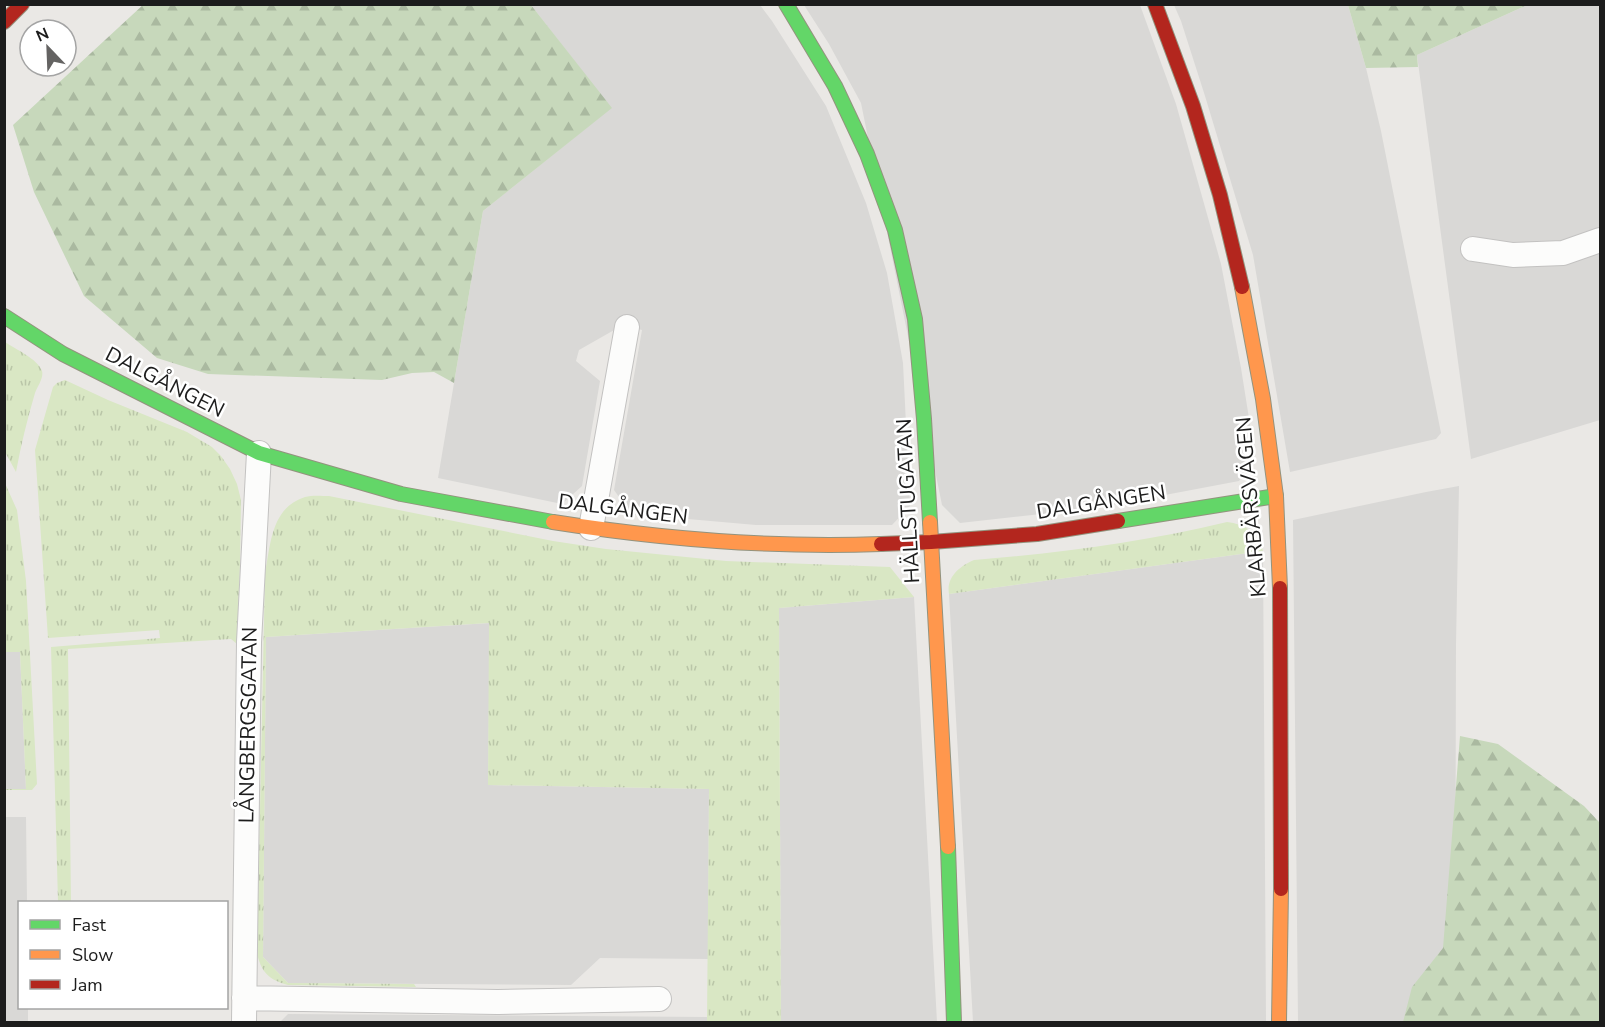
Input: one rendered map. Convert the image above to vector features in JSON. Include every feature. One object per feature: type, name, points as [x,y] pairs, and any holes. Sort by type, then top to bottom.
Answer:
[{"type":"street","points":[[4,22],[22,4]]},
{"type":"street","name":"HÄLLSTUGATAN","points":[[786,4],[835,86],[867,154],[895,230],[915,319],[932,543],[951,910],[954,1023]]},
{"type":"street","name":"KLARBÄRSVÄGEN","points":[[1155,4],[1193,106],[1220,195],[1247,311],[1263,399],[1275,496],[1280,571],[1281,954],[1279,1023]]},
{"type":"street","points":[[1473,249],[1513,255],[1563,253],[1600,240]]},
{"type":"street","name":"DALGÅNGEN","points":[[4,316],[63,354],[259,453],[401,494],[591,528],[718,541],[826,546],[932,543],[1036,534],[1275,496]]},
{"type":"street","points":[[591,528],[627,327]]},
{"type":"street","name":"LÅNGBERGSGATAN","points":[[244,1023],[249,642],[259,453]]},
{"type":"street","points":[[244,998],[498,1002],[660,999]]},
{"type":"shaded area","points":[[531,5],[760,5],[772,21],[826,106],[866,203],[887,273],[903,363],[910,506],[892,525],[756,525],[631,514],[614,490],[642,330],[623,325],[579,350],[576,361],[600,381],[582,486],[562,504],[438,478],[483,211],[611,108]]},
{"type":"shaded area","points":[[804,5],[1140,5],[1176,104],[1221,264],[1255,456],[1239,481],[1096,508],[960,523],[942,505],[861,103],[829,44]]},
{"type":"shaded area","points":[[1174,5],[1348,5],[1381,131],[1441,433],[1436,439],[1290,472],[1253,255],[1205,96]]},
{"type":"shaded area","points":[[1527,5],[1600,5],[1600,420],[1471,459],[1417,55]]},
{"type":"shaded area","points":[[1459,486],[1456,645],[1455,1022],[1301,1022],[1298,1021],[1293,520]]},
{"type":"shaded area","points":[[1263,551],[1266,1022],[973,1022],[949,594]]},
{"type":"shaded area","points":[[914,597],[937,1022],[781,1022],[779,608]]},
{"type":"shaded area","points":[[490,623],[488,785],[709,789],[708,959],[600,958],[571,985],[288,983],[263,957],[266,637]]},
{"type":"shaded area","points":[[5,652],[20,652],[26,789],[5,789]]},
{"type":"shaded area","points":[[5,817],[26,817],[27,901],[18,901],[18,1009],[28,1009],[28,1022],[5,1022]]},
{"type":"shaded area","points":[[288,1014],[707,1017],[707,1022],[280,1022]]},
{"type":"green space","points":[[144,4],[531,5],[612,108],[483,211],[454,383],[434,372],[412,373],[382,380],[208,374],[157,358],[84,296],[34,192],[13,125],[64,78],[78,78],[78,65]]},
{"type":"green space","points":[[1348,4],[1527,5],[1417,55],[1418,67],[1366,68]]},
{"type":"green space","points":[[5,342],[36,362],[42,371],[29,413],[16,472],[5,452]]},
{"type":"green space","points":[[65,380],[187,432],[212,447],[230,469],[241,500],[237,644],[231,639],[68,649],[71,901],[58,901],[51,647],[160,638],[159,630],[48,638],[35,450],[53,387]]},
{"type":"green space","points":[[4,481],[17,510],[26,581],[37,784],[32,790],[5,790],[26,789],[20,652],[5,652]]},
{"type":"green space","points":[[329,496],[553,541],[606,549],[726,561],[890,567],[914,597],[779,608],[781,1022],[707,1022],[709,789],[488,785],[489,623],[266,637],[263,957],[288,983],[414,984],[416,987],[288,985],[276,981],[267,974],[257,953],[265,573],[274,528],[285,509],[305,497]]},
{"type":"green space","points":[[1227,522],[1250,530],[1258,539],[1263,551],[949,594],[952,577],[964,565],[974,560],[1101,546]]},
{"type":"green space","points":[[1460,736],[1498,744],[1584,806],[1600,823],[1600,1022],[1403,1022],[1412,987],[1443,948]]},
{"type":"traffic: fast","points":[[786,4],[835,86],[867,154],[895,230],[915,319],[930,522]]},
{"type":"traffic: fast","points":[[4,316],[63,354],[259,453],[401,494],[553,522]]},
{"type":"traffic: fast","points":[[1118,521],[1276,496]]},
{"type":"traffic: fast","points":[[948,847],[954,1022]]},
{"type":"traffic: slow","points":[[1242,287],[1263,399],[1276,496],[1280,588]]},
{"type":"traffic: slow","points":[[553,522],[717,541],[799,545],[881,544]]},
{"type":"traffic: slow","points":[[930,522],[948,847]]},
{"type":"traffic: slow","points":[[1279,1022],[1281,889]]},
{"type":"traffic: jam","points":[[4,22],[22,4]]},
{"type":"traffic: jam","points":[[1155,4],[1193,106],[1220,195],[1242,287]]},
{"type":"traffic: jam","points":[[881,544],[1037,534],[1118,521]]},
{"type":"traffic: jam","points":[[1280,588],[1281,889]]}]
